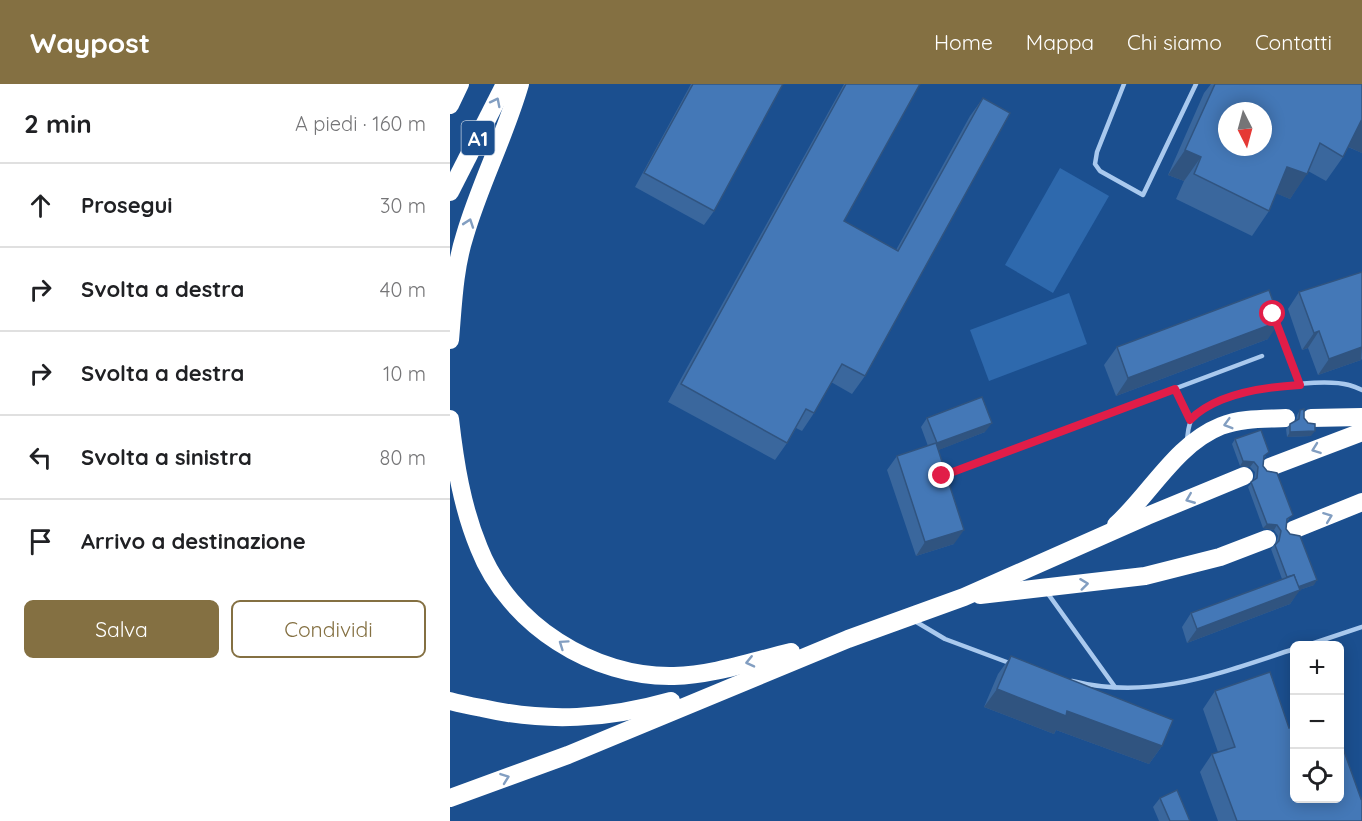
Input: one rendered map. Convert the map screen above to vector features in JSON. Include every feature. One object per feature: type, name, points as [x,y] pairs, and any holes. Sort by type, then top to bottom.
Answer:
[{"type":"highway","name":"A1","points":[[450,105],[460,84]]},
{"type":"highway","name":"A1","points":[[450,192],[505,84]]},
{"type":"highway","points":[[450,340],[456,280],[464,238],[478,195],[510,118],[520,84]]},
{"type":"highway","points":[[1311,418],[1362,417]]},
{"type":"highway","points":[[1105,535],[1131,511],[1186,447],[1204,434],[1222,425],[1242,420],[1286,418]]},
{"type":"highway","points":[[450,419],[454,458],[463,502],[479,550],[509,597],[535,623],[569,649],[619,670],[648,675],[675,676],[702,674],[848,639]]},
{"type":"highway","points":[[1270,466],[1362,432]]},
{"type":"highway","points":[[450,798],[568,755],[737,683],[848,639],[964,597],[1244,476]]},
{"type":"highway","points":[[1293,530],[1362,502]]},
{"type":"highway","points":[[964,597],[1145,576],[1220,557],[1267,539]]},
{"type":"highway","points":[[450,701],[507,714],[570,718],[606,716],[638,710],[737,683]]},
{"type":"lane","points":[[1124,84],[1097,152],[1095,164],[1100,171],[1143,195],[1196,84]]},
{"type":"lane","points":[[1273,314],[1300,385]]},
{"type":"lane","points":[[942,476],[1262,356]]},
{"type":"lane","points":[[1190,420],[1201,409],[1254,390],[1300,385],[1348,384],[1362,390]]},
{"type":"lane","points":[[1175,389],[1190,420],[1186,447]]},
{"type":"lane","points":[[1044,588],[1115,687]]},
{"type":"lane","points":[[908,617],[945,639],[1017,666]]},
{"type":"lane","points":[[1318,641],[1362,627]]},
{"type":"lane","points":[[1071,681],[1138,689],[1202,679],[1290,650]]},
{"type":"shaded area","points":[[1060,168],[1109,196],[1053,293],[1005,265]]},
{"type":"shaded area","points":[[1069,293],[1087,344],[989,381],[970,330]]},
{"type":"building","points":[[693,84],[783,84],[714,211],[644,173]]},
{"type":"building","points":[[846,84],[920,84],[844,221],[898,251],[983,98],[1010,113],[865,376],[842,364],[814,413],[806,409],[787,443],[681,384]]},
{"type":"building","points":[[1215,84],[1362,84],[1362,122],[1343,157],[1320,143],[1307,174],[1287,167],[1269,211],[1194,174],[1201,157],[1185,150]]},
{"type":"building","points":[[1362,272],[1362,347],[1329,359],[1319,331],[1314,333],[1299,292]]},
{"type":"building","points":[[1269,290],[1280,321],[1128,378],[1117,347]]},
{"type":"building","points":[[982,397],[992,423],[937,443],[927,418]]},
{"type":"building","points":[[1304,409],[1304,418],[1308,423],[1315,424],[1315,431],[1290,432],[1290,424],[1299,419],[1300,410]]},
{"type":"building","points":[[1261,430],[1269,452],[1264,456],[1263,466],[1267,471],[1277,473],[1293,515],[1287,519],[1286,529],[1290,534],[1300,536],[1317,580],[1298,587],[1294,575],[1287,577],[1275,545],[1279,541],[1281,531],[1277,525],[1267,524],[1251,482],[1257,478],[1258,467],[1254,462],[1243,461],[1235,439]]},
{"type":"building","points":[[936,443],[964,530],[925,542],[897,456]]},
{"type":"building","points":[[1294,575],[1300,590],[1197,629],[1191,613]]},
{"type":"building","points":[[1011,656],[1173,720],[1162,746],[1067,711],[1066,716],[997,689]]},
{"type":"building","points":[[1270,672],[1290,728],[1290,803],[1344,803],[1344,751],[1362,798],[1362,821],[1237,821],[1212,754],[1235,747],[1215,691]]},
{"type":"building","points":[[1177,790],[1190,821],[1170,821],[1160,798]]},
{"type":"route","points":[[942,476],[1175,389],[1190,420],[1201,409],[1254,390],[1300,385],[1273,314]]}]
